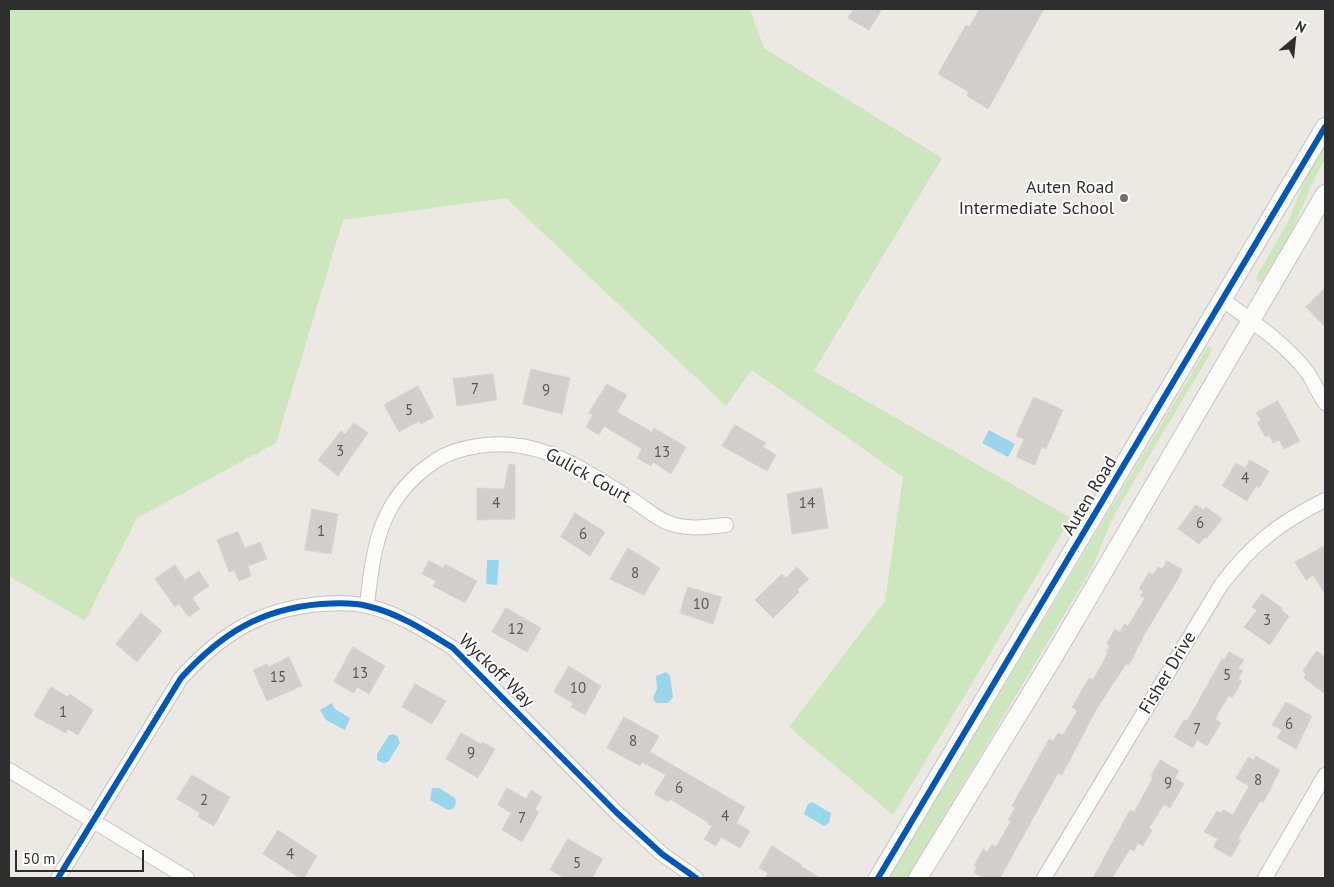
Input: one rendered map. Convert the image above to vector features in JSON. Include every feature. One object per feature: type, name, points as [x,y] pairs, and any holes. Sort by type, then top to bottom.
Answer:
[{"type":"street","name":"Auten Road","points":[[878,878],[1325,127]]},
{"type":"street","points":[[918,878],[1054,656],[1325,194]]},
{"type":"street","points":[[1223,300],[1251,320],[1290,353],[1308,374],[1325,403]]},
{"type":"street","name":"Gulick Court","points":[[366,605],[376,547],[383,521],[394,501],[422,470],[440,458],[466,448],[498,442],[525,445],[550,453],[576,465],[669,523],[698,528],[726,525]]},
{"type":"street","name":"Fisher Drive","points":[[1044,878],[1221,585],[1256,544],[1277,528],[1325,500]]},
{"type":"street","name":"Wyckoff Way","points":[[58,878],[180,678],[201,656],[222,638],[245,624],[270,613],[296,606],[335,604],[366,605],[423,629],[453,648],[616,812],[662,854],[696,878]]},
{"type":"street","points":[[9,770],[187,878]]},
{"type":"street","points":[[1265,878],[1325,776]]},
{"type":"green space","points":[[9,9],[750,9],[764,48],[942,158],[814,371],[1071,518],[893,815],[789,727],[885,601],[903,477],[752,370],[726,406],[506,198],[343,220],[276,443],[137,518],[85,621],[9,576]]},
{"type":"green space","points":[[1325,144],[1325,159],[1315,177],[1291,233],[1262,281],[1258,282],[1256,277],[1288,222],[1307,175]]},
{"type":"green space","points":[[1208,346],[1211,347],[1212,351],[1114,515],[1091,570],[907,878],[889,878]]},
{"type":"water","points":[[989,430],[1015,444],[1008,457],[982,443]]},
{"type":"water","points":[[487,560],[499,560],[497,585],[486,584]]},
{"type":"water","points":[[666,672],[670,676],[673,697],[668,703],[656,703],[653,698],[657,689],[656,676]]},
{"type":"water","points":[[332,703],[335,709],[350,718],[345,730],[326,720],[320,710]]},
{"type":"water","points":[[394,734],[398,737],[400,743],[388,762],[383,763],[377,760],[377,754],[389,735]]},
{"type":"water","points":[[432,788],[439,788],[455,798],[456,803],[453,809],[448,810],[430,800]]},
{"type":"water","points":[[812,802],[831,813],[829,823],[824,826],[804,814],[808,804]]},
{"type":"building","points":[[854,9],[882,9],[869,30],[848,18]]},
{"type":"building","points":[[980,9],[1044,9],[988,109],[967,96],[969,92],[938,74],[966,25],[969,27]]},
{"type":"building","points":[[1325,288],[1325,327],[1306,307]]},
{"type":"building","points":[[531,369],[570,378],[562,414],[523,404]]},
{"type":"building","points":[[493,374],[497,400],[457,406],[453,379]]},
{"type":"building","points":[[607,384],[627,395],[617,412],[652,432],[654,428],[686,447],[671,474],[653,462],[651,466],[637,458],[642,449],[604,426],[599,435],[586,427],[593,415],[589,413]]},
{"type":"building","points":[[418,386],[434,417],[421,424],[419,421],[399,432],[384,405]]},
{"type":"building","points":[[1034,397],[1063,410],[1046,449],[1042,447],[1035,465],[1016,457],[1024,439],[1016,436]]},
{"type":"building","points":[[1278,401],[1300,441],[1284,449],[1279,440],[1273,443],[1269,435],[1265,437],[1257,422],[1261,420],[1256,413]]},
{"type":"building","points":[[354,423],[368,433],[338,476],[318,460],[341,431],[345,434]]},
{"type":"building","points":[[735,425],[766,443],[763,447],[776,455],[767,471],[722,446]]},
{"type":"building","points":[[1250,460],[1269,471],[1259,488],[1256,486],[1247,501],[1222,486],[1236,463],[1245,468]]},
{"type":"building","points":[[509,464],[515,465],[515,519],[477,520],[477,488],[504,489]]},
{"type":"building","points":[[822,488],[828,528],[792,534],[787,494]]},
{"type":"building","points":[[1196,505],[1204,510],[1206,507],[1222,519],[1207,538],[1205,537],[1199,544],[1178,529]]},
{"type":"building","points":[[312,509],[338,514],[331,554],[305,550]]},
{"type":"building","points":[[575,513],[605,532],[590,556],[561,537]]},
{"type":"building","points":[[238,532],[245,548],[260,542],[267,559],[248,566],[251,576],[239,581],[234,570],[229,572],[217,540]]},
{"type":"building","points":[[1325,546],[1325,594],[1313,575],[1306,580],[1295,562]]},
{"type":"building","points":[[628,548],[660,568],[644,595],[610,579]]},
{"type":"building","points":[[429,561],[443,568],[445,564],[477,581],[465,603],[433,586],[436,581],[422,574]]},
{"type":"building","points":[[1167,561],[1182,569],[1178,579],[1144,635],[1129,665],[1126,664],[1096,710],[1062,775],[1058,773],[1000,878],[984,878],[974,873],[977,867],[974,866],[983,849],[987,852],[992,844],[996,847],[1011,821],[1008,820],[1015,808],[1012,806],[1049,739],[1053,741],[1058,733],[1063,735],[1077,711],[1072,707],[1089,678],[1093,680],[1108,653],[1106,652],[1109,647],[1107,643],[1115,629],[1120,632],[1124,624],[1128,626],[1145,598],[1140,596],[1143,591],[1139,589],[1149,572],[1153,575],[1158,567],[1162,569]]},
{"type":"building","points":[[175,565],[185,580],[199,571],[209,586],[192,598],[200,609],[189,617],[179,604],[175,607],[155,579]]},
{"type":"building","points":[[797,567],[809,579],[773,618],[755,600],[782,574],[786,578]]},
{"type":"building","points":[[688,587],[722,597],[713,624],[680,613]]},
{"type":"building","points":[[1262,594],[1282,608],[1281,610],[1289,616],[1270,645],[1244,627],[1257,610],[1252,607]]},
{"type":"building","points":[[506,608],[541,628],[527,652],[492,632]]},
{"type":"building","points":[[141,613],[162,631],[137,662],[116,644]]},
{"type":"building","points":[[353,647],[385,666],[369,694],[357,687],[354,693],[334,682]]},
{"type":"building","points":[[1317,651],[1325,657],[1325,694],[1304,678],[1306,674],[1303,671]]},
{"type":"building","points":[[1229,652],[1244,660],[1238,668],[1243,671],[1238,679],[1242,681],[1232,698],[1229,695],[1215,719],[1221,723],[1207,746],[1197,740],[1193,748],[1174,737],[1184,720],[1187,721],[1222,659],[1224,660]]},
{"type":"building","points":[[289,657],[302,686],[267,701],[253,670],[267,664],[268,667]]},
{"type":"building","points":[[569,666],[601,686],[585,715],[571,707],[573,703],[554,692]]},
{"type":"building","points":[[415,684],[446,701],[432,724],[402,707]]},
{"type":"building","points":[[51,687],[68,697],[70,694],[93,710],[78,735],[68,729],[66,733],[34,716]]},
{"type":"building","points":[[1286,702],[1312,716],[1296,749],[1277,738],[1282,730],[1272,725]]},
{"type":"building","points":[[624,717],[659,736],[650,752],[745,807],[736,823],[750,831],[740,848],[721,837],[716,846],[704,839],[712,826],[709,823],[670,799],[668,802],[654,794],[666,775],[642,762],[640,766],[607,748]]},
{"type":"building","points":[[461,733],[495,749],[478,778],[446,759]]},
{"type":"building","points":[[1256,756],[1280,770],[1263,803],[1260,801],[1238,839],[1241,840],[1231,857],[1213,847],[1218,839],[1204,832],[1217,811],[1221,813],[1223,810],[1233,815],[1249,786],[1236,778],[1248,757],[1254,760]]},
{"type":"building","points":[[1161,760],[1179,771],[1175,778],[1184,784],[1170,808],[1164,804],[1149,828],[1152,830],[1143,846],[1138,843],[1134,851],[1130,849],[1112,878],[1093,878],[1130,810],[1134,812],[1153,778],[1151,776]]},
{"type":"building","points":[[192,775],[230,797],[214,826],[198,817],[200,813],[177,799]]},
{"type":"building","points":[[507,788],[526,799],[531,790],[542,797],[535,810],[539,812],[522,842],[502,830],[511,813],[498,805]]},
{"type":"building","points":[[278,830],[317,856],[304,878],[300,878],[263,854]]},
{"type":"building","points":[[568,839],[603,859],[592,878],[565,878],[550,870]]},
{"type":"building","points":[[772,846],[820,878],[765,878],[768,873],[759,868]]},
{"type":"cycle path","points":[[878,878],[1325,127]]},
{"type":"cycle path","points":[[58,878],[181,678],[196,662],[227,637],[243,626],[260,618],[279,611],[299,607],[344,603],[362,605],[390,613],[422,629],[453,648],[616,812],[662,854],[696,878]]},
{"type":"place","name":"Auten Road Intermediate School","points":[[1124,198]]}]
